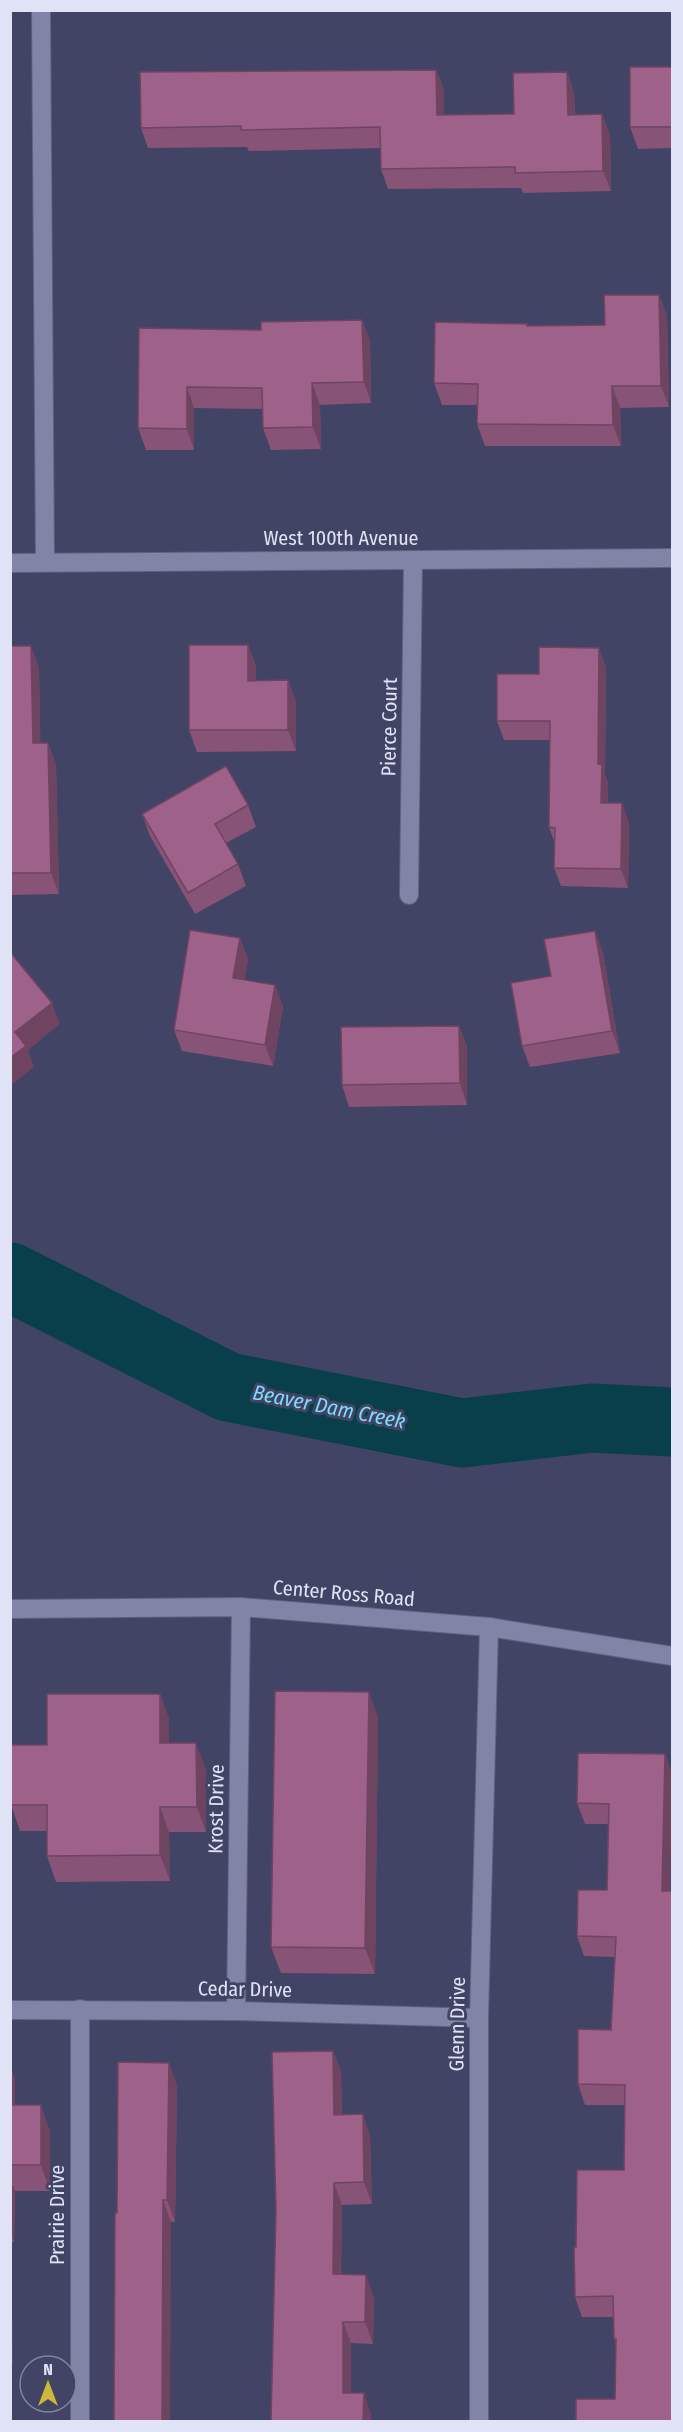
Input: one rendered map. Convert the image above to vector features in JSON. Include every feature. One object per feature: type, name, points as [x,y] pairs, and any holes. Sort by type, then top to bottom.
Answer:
[{"type":"street","points":[[41,10],[45,562]]},
{"type":"street","name":"West 100th Avenue","points":[[10,563],[672,558]]},
{"type":"street","name":"Pierce Court","points":[[409,895],[413,560]]},
{"type":"street","name":"Center Ross Road","points":[[10,1609],[240,1607],[489,1627],[672,1656]]},
{"type":"street","name":"Krost Drive","points":[[236,2011],[240,1607]]},
{"type":"street","name":"Glenn Drive","points":[[479,2421],[478,2018],[489,1627]]},
{"type":"street","name":"Prairie Drive","points":[[80,2009],[80,2421]]},
{"type":"street","name":"Cedar Drive","points":[[10,2010],[236,2011],[478,2018]]},
{"type":"building","points":[[630,67],[672,67],[672,127],[630,127]]},
{"type":"building","points":[[436,70],[437,115],[514,114],[513,73],[567,72],[568,115],[602,114],[603,171],[515,173],[515,167],[381,169],[380,127],[241,130],[241,126],[141,128],[140,72]]},
{"type":"building","points":[[604,295],[659,295],[661,386],[612,386],[613,425],[477,424],[478,384],[434,383],[435,322],[527,324],[527,326],[605,325]]},
{"type":"building","points":[[362,320],[364,382],[312,383],[313,427],[263,428],[262,388],[187,387],[187,429],[138,428],[139,328],[261,330],[261,322]]},
{"type":"building","points":[[189,645],[248,645],[248,681],[288,680],[288,730],[189,730]]},
{"type":"building","points":[[10,646],[31,646],[33,743],[48,743],[51,873],[10,873]]},
{"type":"building","points":[[539,647],[599,648],[598,764],[602,764],[601,803],[622,803],[621,869],[554,868],[555,828],[549,827],[550,721],[497,721],[497,674],[539,674]]},
{"type":"building","points":[[226,766],[248,805],[215,824],[238,864],[188,893],[142,814]]},
{"type":"building","points":[[190,930],[240,938],[233,978],[275,985],[265,1045],[174,1030]]},
{"type":"building","points":[[595,931],[612,1031],[522,1046],[511,983],[551,976],[544,939]]},
{"type":"building","points":[[10,952],[52,1003],[15,1032],[26,1046],[10,1058]]},
{"type":"building","points":[[459,1026],[460,1083],[342,1085],[341,1027]]},
{"type":"building","points":[[275,1691],[369,1692],[365,1948],[271,1947]]},
{"type":"building","points":[[47,1694],[160,1694],[160,1743],[196,1743],[197,1807],[160,1807],[160,1855],[47,1856],[47,1805],[11,1805],[11,1745],[47,1745]]},
{"type":"building","points":[[578,1753],[665,1754],[662,1891],[672,1891],[672,2421],[576,2421],[576,2399],[615,2399],[616,2339],[614,2339],[613,2296],[575,2297],[574,2247],[576,2247],[577,2170],[624,2170],[625,2085],[578,2084],[578,2029],[611,2030],[616,1937],[577,1936],[578,1890],[607,1890],[609,1804],[577,1803]]},
{"type":"building","points":[[333,2051],[334,2115],[363,2114],[364,2182],[334,2183],[333,2274],[366,2275],[365,2322],[343,2322],[343,2393],[364,2393],[363,2421],[271,2421],[276,2210],[272,2052]]},
{"type":"building","points":[[118,2062],[169,2063],[167,2200],[163,2200],[162,2421],[114,2421]]},
{"type":"building","points":[[10,2105],[41,2105],[41,2165],[10,2165]]},
{"type":"waterway","name":"Beaver Dam Creek","points":[[10,1277],[228,1387],[462,1433],[592,1418],[672,1422]]}]
